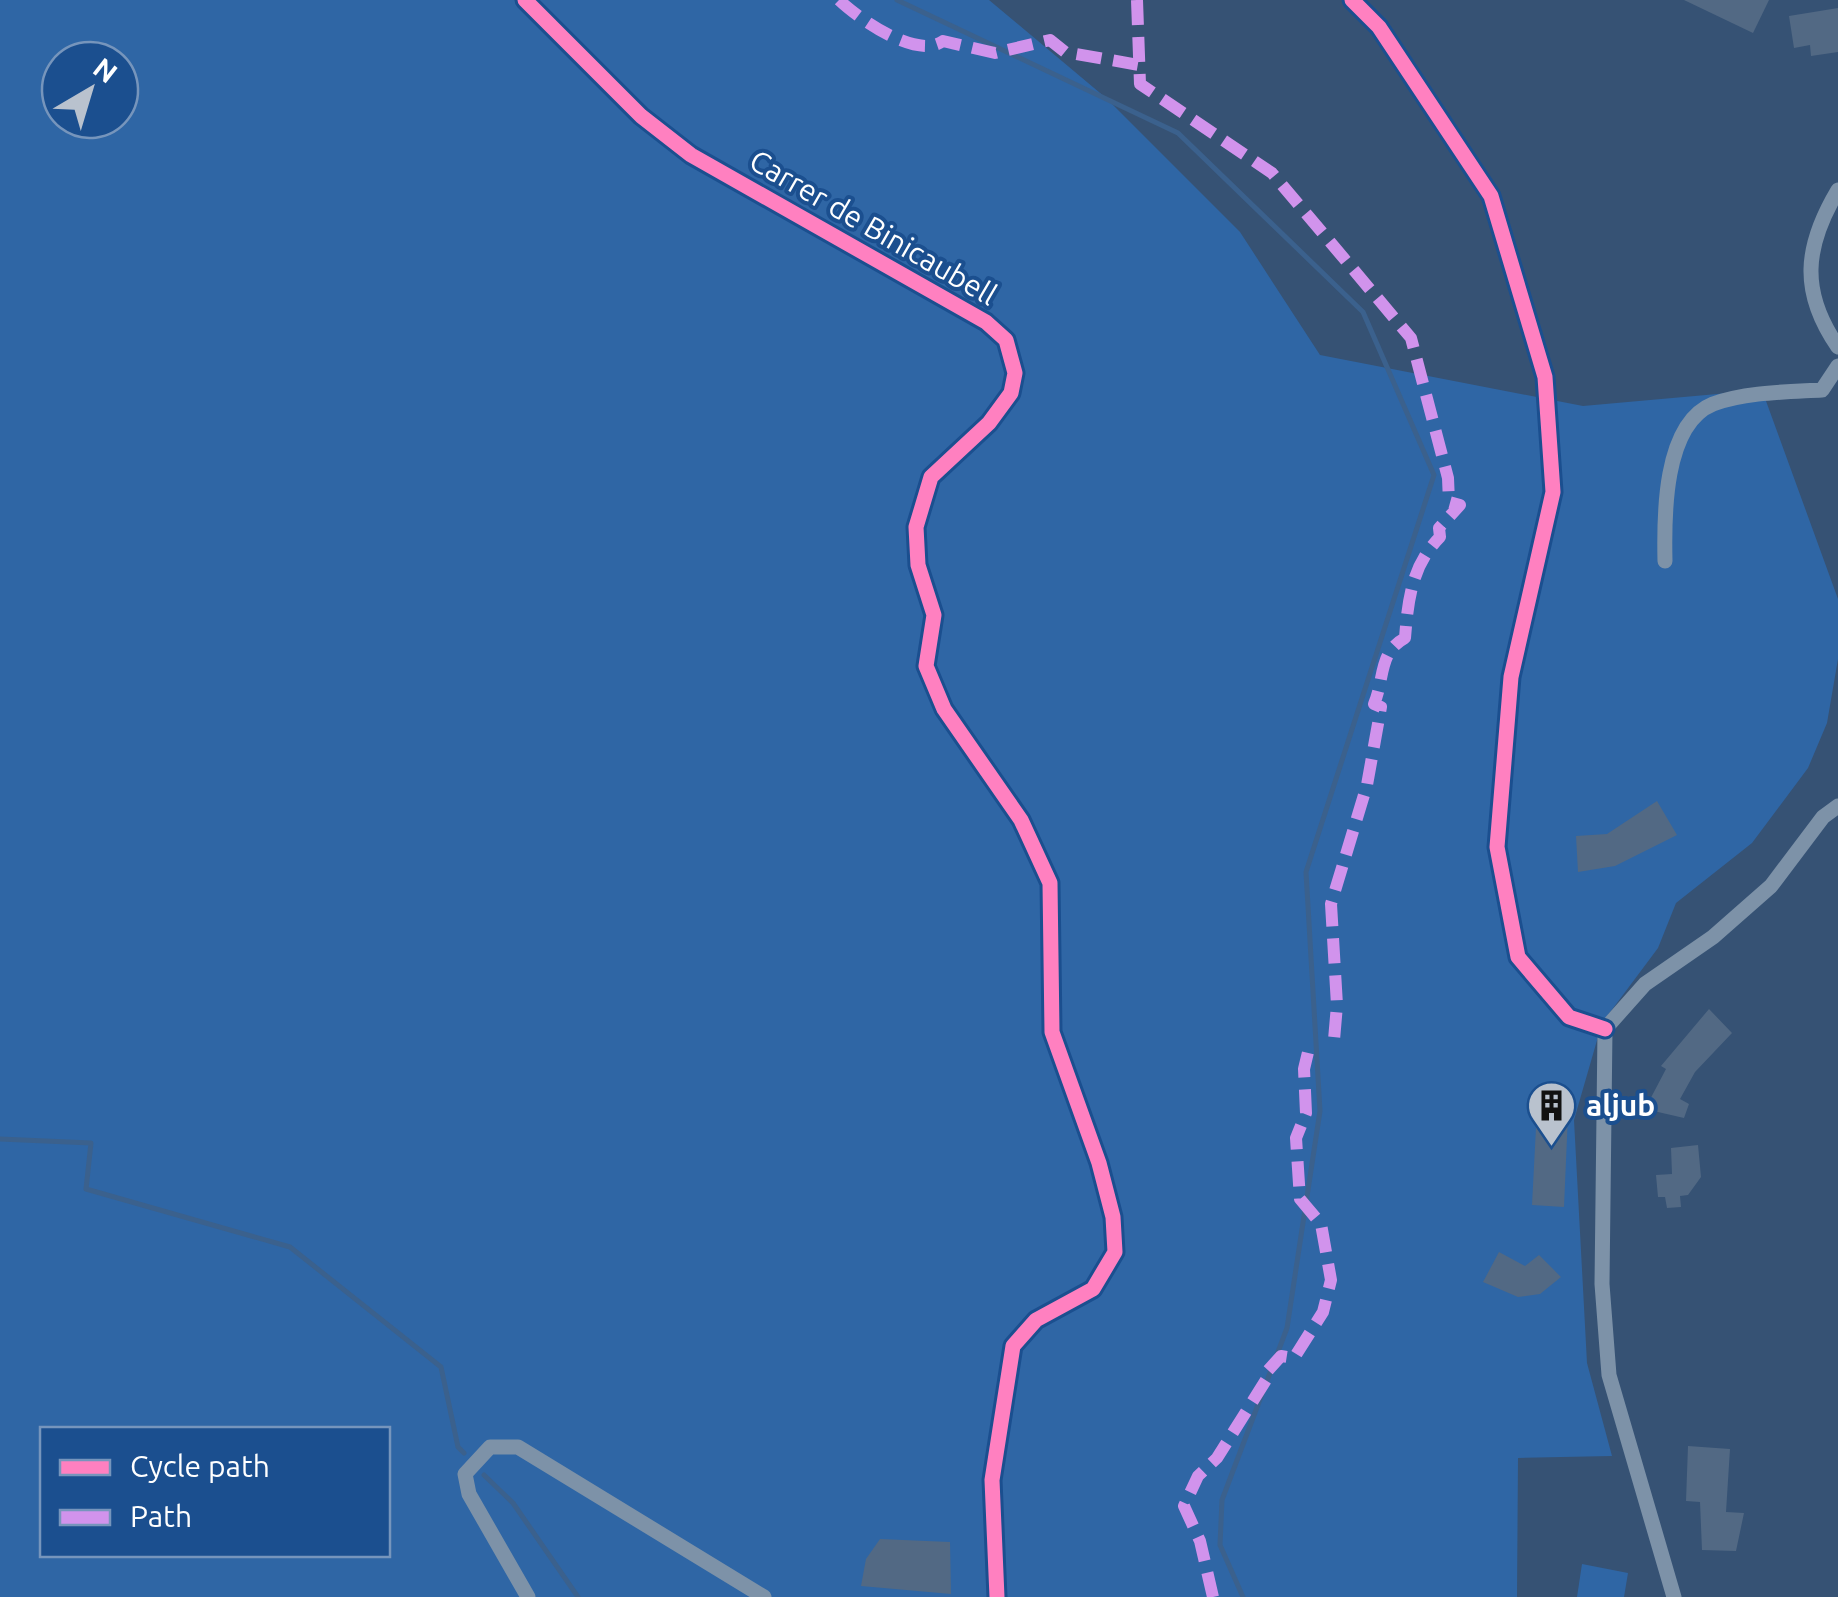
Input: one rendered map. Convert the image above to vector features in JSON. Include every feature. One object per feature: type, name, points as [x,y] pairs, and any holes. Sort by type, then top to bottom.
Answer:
[{"type":"street","name":"Carrer de Binicaubell","points":[[524,0],[641,116],[691,155],[986,322],[1006,340],[1015,373],[1011,394],[989,423],[930,476],[916,527],[918,565],[934,615],[926,666],[944,709],[1021,820],[1050,882],[1052,1032],[1098,1162],[1112,1217],[1115,1252],[1093,1288],[1036,1320],[1013,1346],[992,1480],[997,1597]]},
{"type":"street","points":[[1352,0],[1379,27],[1491,196],[1545,377],[1553,492],[1511,678],[1497,847],[1518,957],[1569,1017],[1606,1029]]},
{"type":"street","points":[[1838,190],[1807,270],[1818,318],[1838,347]]},
{"type":"street","points":[[1665,561],[1664,496],[1685,431],[1710,405],[1768,393],[1822,390],[1838,366]]},
{"type":"street","points":[[1674,1597],[1610,1375],[1602,1284],[1606,1029],[1646,984],[1712,937],[1771,886],[1823,817],[1838,806]]},
{"type":"street","points":[[528,1597],[469,1494],[465,1474],[490,1447],[518,1447],[764,1597]]},
{"type":"shaded area","points":[[0,0],[989,0],[1106,98],[1240,232],[1320,355],[1583,406],[1762,390],[1838,599],[1838,659],[1827,723],[1808,768],[1752,843],[1676,903],[1658,948],[1602,1023],[1574,1120],[1587,1363],[1612,1456],[1518,1458],[1517,1597],[0,1597]]},
{"type":"shaded area","points":[[1582,1564],[1628,1573],[1624,1597],[1577,1597]]},
{"type":"building","points":[[1684,0],[1769,0],[1753,33]]},
{"type":"building","points":[[1838,8],[1838,52],[1811,56],[1810,45],[1794,48],[1789,16]]},
{"type":"building","points":[[1657,801],[1677,835],[1615,866],[1578,872],[1576,836],[1607,834]]},
{"type":"building","points":[[1709,1009],[1732,1033],[1695,1072],[1680,1099],[1689,1104],[1684,1118],[1645,1109],[1666,1069],[1661,1066]]},
{"type":"building","name":"aljub","points":[[1538,1089],[1569,1091],[1564,1207],[1532,1205]]},
{"type":"building","points":[[1698,1145],[1701,1177],[1688,1195],[1680,1196],[1681,1207],[1667,1208],[1665,1197],[1658,1197],[1656,1175],[1672,1174],[1671,1148]]},
{"type":"building","points":[[1499,1252],[1525,1266],[1539,1255],[1561,1277],[1540,1294],[1518,1297],[1483,1282]]},
{"type":"building","points":[[1688,1446],[1730,1449],[1726,1512],[1744,1513],[1736,1551],[1702,1550],[1700,1502],[1686,1501]]},
{"type":"building","points":[[880,1539],[950,1542],[951,1594],[861,1586],[866,1559]]},
{"type":"waterway","points":[[897,0],[1178,133],[1363,312],[1434,475],[1306,872],[1320,1111],[1287,1328],[1222,1500],[1220,1545],[1243,1597]]},
{"type":"waterway","points":[[0,1139],[91,1143],[86,1189],[290,1247],[441,1367],[458,1447],[464,1453]]},
{"type":"waterway","points":[[484,1475],[513,1503],[578,1597]]},
{"type":"marked path","points":[[839,0],[889,35],[919,45],[943,41],[995,53],[1050,40],[1065,52],[1139,65]]},
{"type":"marked path","points":[[1137,0],[1140,84],[1272,173],[1411,338],[1448,478],[1449,502],[1460,505],[1439,528],[1440,537],[1417,571],[1405,638],[1386,659],[1374,704],[1381,707],[1367,785],[1331,904],[1337,1005],[1334,1040]]},
{"type":"marked path","points":[[1213,1597],[1200,1541],[1184,1506],[1198,1476],[1217,1458],[1266,1380],[1264,1375],[1281,1356],[1294,1358],[1323,1312],[1331,1280],[1321,1224],[1300,1199],[1296,1138],[1306,1113],[1304,1069],[1309,1048]]},
{"type":"cycle path","points":[[525,0],[641,116],[691,155],[986,322],[1006,340],[1015,373],[1011,393],[989,423],[931,477],[916,527],[918,565],[934,615],[926,666],[944,709],[1021,820],[1050,883],[1052,1032],[1099,1163],[1113,1217],[1115,1252],[1093,1289],[1036,1320],[1013,1346],[992,1480],[997,1597]]},
{"type":"cycle path","points":[[1352,0],[1379,27],[1491,196],[1545,377],[1553,492],[1511,677],[1497,847],[1518,957],[1569,1017],[1605,1029]]},
{"type":"place","name":"aljub","points":[[1551,1148]]}]
